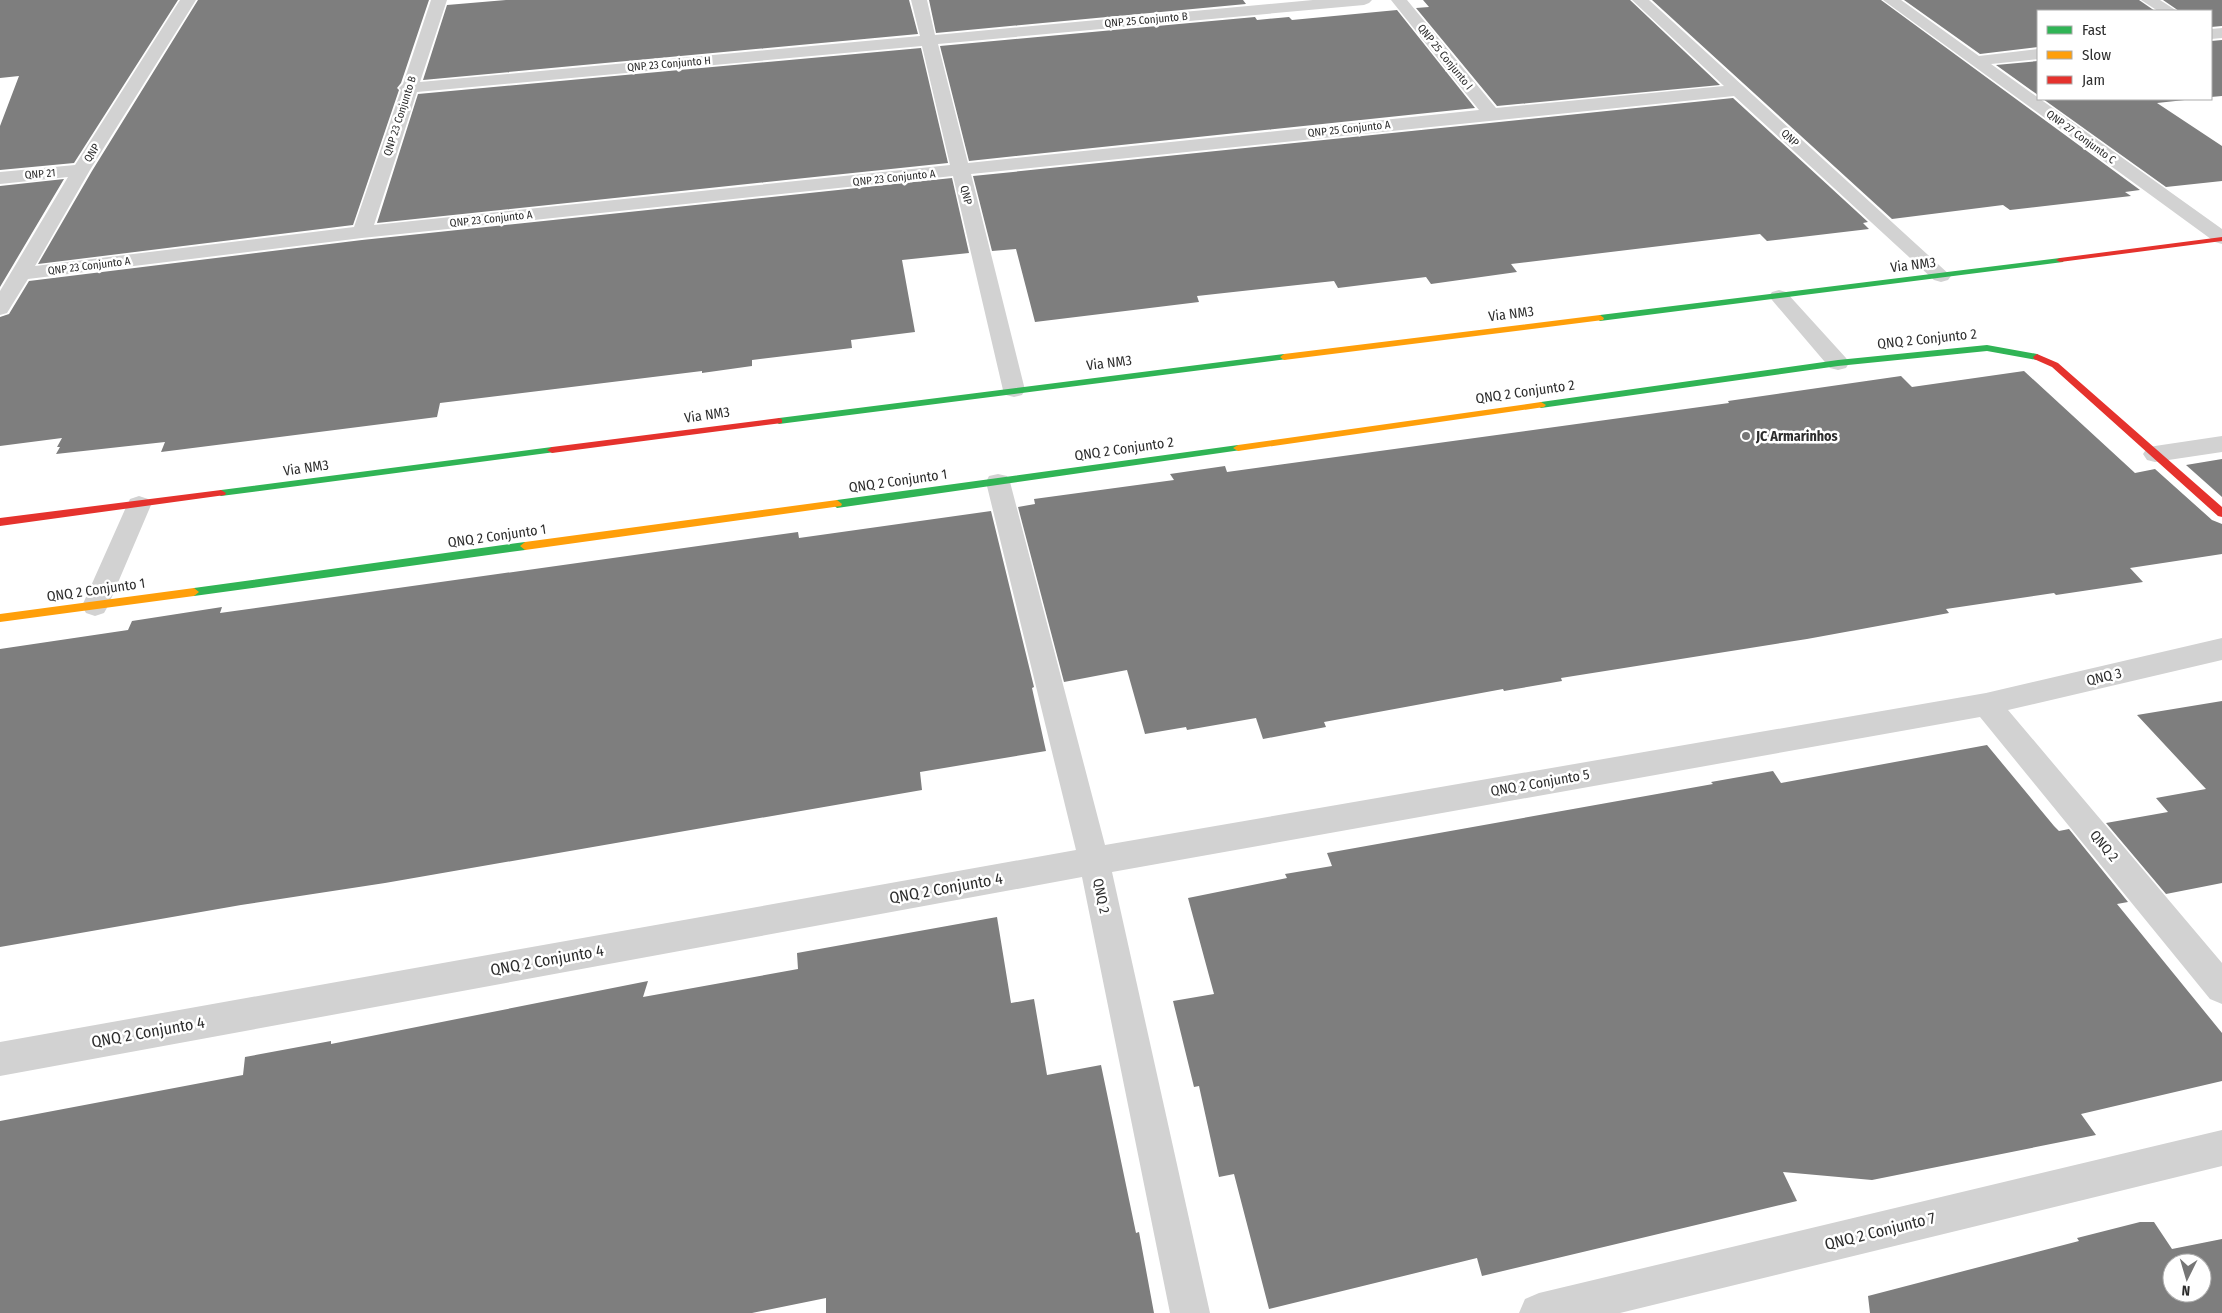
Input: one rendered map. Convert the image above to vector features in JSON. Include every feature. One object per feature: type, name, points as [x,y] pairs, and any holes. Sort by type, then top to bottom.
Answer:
[{"type":"main road","name":"Via NM3","points":[[0,522],[1014,390],[1941,276],[2222,239]]},
{"type":"main road","name":"QNQ 2 Conjunto 2","points":[[998,482],[1838,363],[1987,348],[2033,355],[2055,366],[2155,454]]},
{"type":"main road","points":[[2155,454],[2222,514]]},
{"type":"main road","name":"QNQ 2 Conjunto 1","points":[[0,618],[998,482]]},
{"type":"street","name":"QNP","points":[[0,309],[81,170],[188,0]]},
{"type":"street","name":"QNP 23 Conjunto B","points":[[362,232],[408,88],[439,0]]},
{"type":"street","name":"QNP","points":[[918,0],[1014,390]]},
{"type":"street","name":"QNP 25 Conjunto B","points":[[929,39],[1364,0]]},
{"type":"street","name":"QNP 25 Conjunto I","points":[[1399,0],[1491,114]]},
{"type":"street","name":"QNP","points":[[1640,0],[1941,276]]},
{"type":"street","name":"QNP 27 Conjunto C","points":[[1891,0],[2222,239]]},
{"type":"street","points":[[2149,0],[2167,10]]},
{"type":"street","name":"QNP 23 Conjunto H","points":[[408,88],[929,39]]},
{"type":"street","points":[[1975,61],[2037,54]]},
{"type":"street","name":"QNP 25 Conjunto A","points":[[960,171],[1491,114],[1738,90]]},
{"type":"street","name":"QNP 21","points":[[0,178],[81,170]]},
{"type":"street","name":"QNP 23 Conjunto A","points":[[22,274],[362,232],[960,171]]},
{"type":"street","points":[[1779,296],[1838,363]]},
{"type":"street","points":[[2155,454],[2222,444]]},
{"type":"street","name":"QNQ 2","points":[[998,482],[1094,861],[1190,1313]]},
{"type":"street","points":[[95,606],[139,505]]},
{"type":"street","name":"QNQ 3","points":[[1986,704],[2222,649]]},
{"type":"street","name":"QNQ 2","points":[[1986,704],[2222,988]]},
{"type":"street","name":"QNQ 2 Conjunto 5","points":[[1094,861],[1986,704]]},
{"type":"street","name":"QNQ 2 Conjunto 4","points":[[0,1059],[1094,861]]},
{"type":"street","name":"QNQ 2 Conjunto 7","points":[[1539,1313],[2222,1148]]},
{"type":"building","points":[[0,0],[178,0],[74,163],[0,170],[0,126],[19,76],[0,78]]},
{"type":"building","points":[[198,0],[429,0],[401,83],[397,88],[399,90],[353,225],[38,264],[92,171]]},
{"type":"building","points":[[506,0],[909,0],[918,34],[423,80],[447,5]]},
{"type":"building","points":[[929,0],[1243,0],[1246,4],[936,33]]},
{"type":"building","points":[[1423,0],[1630,0],[1720,85],[1497,106],[1416,8],[1429,7]]},
{"type":"building","points":[[1652,0],[1881,0],[2140,190],[2125,192],[2131,196],[2010,210],[2003,205],[1892,219]]},
{"type":"building","points":[[1904,0],[2139,0],[2154,10],[2037,10],[2037,47],[1980,54]]},
{"type":"building","points":[[2163,0],[2222,0],[2222,26],[2212,27],[2212,10],[2178,10]]},
{"type":"building","points":[[1397,10],[1475,108],[969,161],[940,46],[1255,17],[1257,20],[1289,17],[1292,20]]},
{"type":"building","points":[[2222,40],[2222,96],[2212,97],[2212,41]]},
{"type":"building","points":[[921,48],[948,163],[377,223],[418,94]]},
{"type":"building","points":[[2037,61],[2037,94],[1996,65]]},
{"type":"building","points":[[1733,98],[1868,222],[1863,223],[1869,229],[1767,241],[1760,234],[1511,264],[1517,272],[1431,284],[1426,277],[1338,288],[1334,281],[1197,296],[1199,302],[1035,322],[1016,249],[992,251],[973,176]]},
{"type":"building","points":[[2044,100],[2185,100],[2157,103],[2222,146],[2222,181],[2166,187]]},
{"type":"building","points":[[952,178],[969,253],[902,260],[915,332],[851,340],[852,348],[752,360],[752,366],[440,403],[437,417],[161,452],[165,442],[56,454],[60,447],[57,447],[62,438],[0,446],[0,317],[9,314],[29,281],[362,240]]},
{"type":"building","points":[[64,179],[0,287],[0,186]]},
{"type":"building","points":[[2024,371],[2135,473],[2155,469],[2212,520],[2222,524],[2222,554],[2130,568],[2143,582],[1946,609],[1949,613],[1807,639],[1561,678],[1562,681],[1504,691],[1503,689],[1324,722],[1326,727],[1263,739],[1256,718],[1187,730],[1186,727],[1145,734],[1127,670],[1064,682],[1018,507],[1035,504],[1034,499],[1174,480],[1170,474],[1225,466],[1227,472],[1729,403],[1728,401],[1901,376],[1912,387]]},
{"type":"building","points":[[2222,459],[2222,497],[2186,465]]},
{"type":"building","points":[[991,511],[1034,687],[1032,688],[1046,751],[920,772],[922,790],[385,883],[241,905],[0,947],[0,649],[128,630],[132,621],[222,607],[220,613],[798,532],[799,538]]},
{"type":"building","points":[[2222,701],[2222,883],[2166,894],[2106,823],[2168,812],[2156,798],[2206,789],[2137,715]]},
{"type":"building","points":[[1987,745],[2054,826],[2059,831],[2069,829],[2128,902],[2117,904],[2222,1033],[2222,1081],[2081,1114],[2096,1135],[1872,1180],[1783,1172],[1797,1201],[1482,1276],[1477,1258],[1269,1309],[1234,1174],[1219,1177],[1199,1086],[1194,1087],[1173,1001],[1214,994],[1188,898],[1287,878],[1285,874],[1332,866],[1327,853],[1713,784],[1711,782],[1773,771],[1781,783]]},
{"type":"building","points":[[997,917],[1011,1003],[1034,999],[1047,1075],[1101,1065],[1136,1233],[1139,1232],[1154,1313],[826,1313],[826,1298],[752,1313],[0,1313],[0,1121],[243,1075],[245,1057],[331,1041],[331,1044],[648,981],[643,997],[798,969],[797,953]]},
{"type":"building","points":[[2140,1222],[2154,1222],[2172,1249],[2222,1239],[2222,1313],[1870,1313],[1868,1296],[2079,1241],[2077,1238]]},
{"type":"traffic: fast","points":[[1600,318],[2060,260]]},
{"type":"traffic: fast","points":[[1541,405],[1838,363],[1987,348],[2037,357]]},
{"type":"traffic: fast","points":[[779,421],[1284,357]]},
{"type":"traffic: fast","points":[[837,504],[1238,448]]},
{"type":"traffic: fast","points":[[221,493],[552,450]]},
{"type":"traffic: fast","points":[[194,592],[525,546]]},
{"type":"traffic: slow","points":[[1284,357],[1600,318]]},
{"type":"traffic: slow","points":[[1238,448],[1541,405]]},
{"type":"traffic: slow","points":[[525,546],[837,504]]},
{"type":"traffic: slow","points":[[0,618],[194,592]]},
{"type":"traffic: jam","points":[[2060,260],[2222,239]]},
{"type":"traffic: jam","points":[[2037,357],[2055,365],[2222,513]]},
{"type":"traffic: jam","points":[[552,450],[779,421]]},
{"type":"traffic: jam","points":[[0,522],[221,493]]},
{"type":"place","name":"JC Armarinhos","points":[[1746,436]]}]
